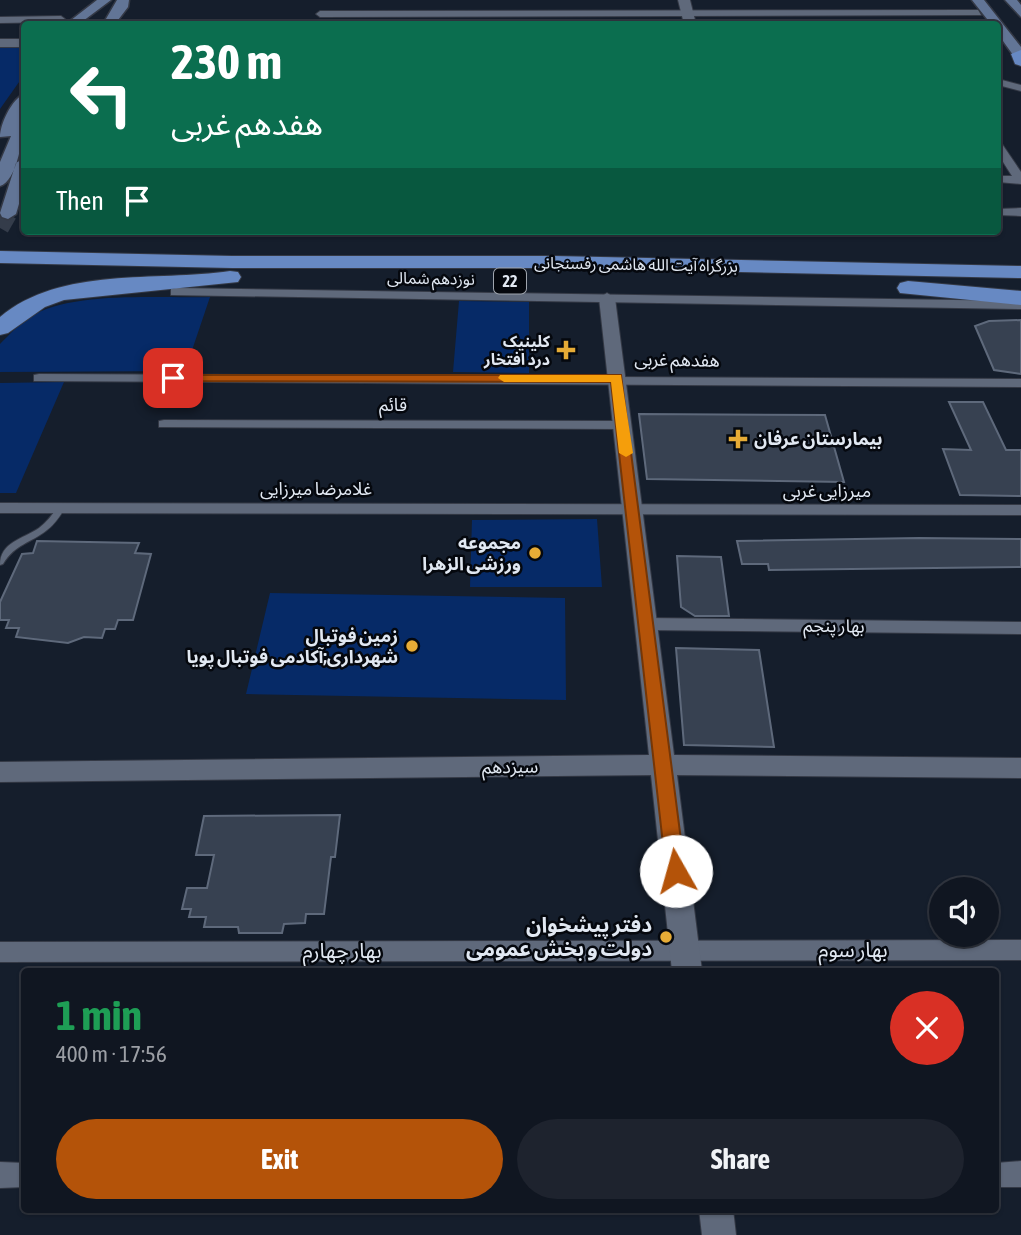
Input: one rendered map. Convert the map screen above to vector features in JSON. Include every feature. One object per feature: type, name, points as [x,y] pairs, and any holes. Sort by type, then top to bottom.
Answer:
[{"type":"highway","name":"بزرگراه آیت الله هاشمی رفسنجانی","points":[[0,257],[1021,272]]},
{"type":"highway","points":[[926,270],[1021,262]]},
{"type":"highway","name":"بزرگراه آیت الله هاشمی رفسنجانی","points":[[0,272],[1021,289]]},
{"type":"highway","points":[[0,328],[30,304],[78,289],[174,284],[240,276]]},
{"type":"highway","points":[[897,287],[1021,298]]},
{"type":"main road","points":[[68,21],[106,0]]},
{"type":"main road","points":[[89,21],[106,0]]},
{"type":"main road","points":[[102,21],[122,0]]},
{"type":"main road","points":[[111,21],[122,8],[122,0]]},
{"type":"main road","points":[[1010,0],[1021,13]]},
{"type":"main road","points":[[978,7],[993,21]]},
{"type":"main road","points":[[1001,31],[1020,57]]},
{"type":"main road","points":[[0,115],[21,80]]},
{"type":"main road","points":[[0,144],[21,104]]},
{"type":"main road","points":[[0,181],[21,130]]},
{"type":"main road","points":[[8,214],[21,173]]},
{"type":"street","points":[[395,14],[397,0]]},
{"type":"street","points":[[684,0],[689,19]]},
{"type":"street","points":[[320,14],[580,14],[689,19],[978,7]]},
{"type":"street","points":[[580,14],[581,21]]},
{"type":"street","points":[[0,20],[33,21]]},
{"type":"street","points":[[0,43],[21,43]]},
{"type":"street","points":[[1001,83],[1021,88]]},
{"type":"street","points":[[1001,151],[1020,180]]},
{"type":"street","points":[[1001,179],[1020,180]]},
{"type":"street","points":[[1001,212],[1021,212]]},
{"type":"street","name":"نوزدهم شمالی","points":[[176,292],[1021,305]]},
{"type":"street","points":[[607,298],[686,961]]},
{"type":"street","name":"هفدهم غربی","points":[[39,377],[617,378],[1021,383]]},
{"type":"street","name":"قائم","points":[[164,424],[622,425]]},
{"type":"street","name":"غلامرضا میرزایی","points":[[0,508],[633,509]]},
{"type":"street","name":"میرزایی غربی","points":[[633,509],[1021,510]]},
{"type":"street","name":"بهار پنجم","points":[[646,624],[1021,628]]},
{"type":"street","name":"سیزدهم","points":[[0,772],[663,765],[1021,768]]},
{"type":"street","name":"بهار سوم","points":[[686,961],[1021,950]]},
{"type":"street","name":"بهار چهارم","points":[[0,952],[686,961]]},
{"type":"street","points":[[999,1175],[1021,1174]]},
{"type":"street","points":[[0,1175],[21,1175]]},
{"type":"street","points":[[716,1213],[719,1235]]},
{"type":"lane","points":[[0,562],[9,547],[50,526],[61,508]]},
{"type":"shaded area","points":[[21,46],[21,79],[0,109],[0,47]]},
{"type":"shaded area","points":[[210,297],[185,371],[0,372],[0,344],[24,321],[46,309],[68,303],[116,298]]},
{"type":"shaded area","points":[[459,301],[529,302],[529,373],[453,372]]},
{"type":"shaded area","points":[[64,382],[16,493],[0,493],[0,383]]},
{"type":"shaded area","name":"مجموعه ورزشی الزهرا","points":[[597,519],[602,587],[470,587],[472,520]]},
{"type":"shaded area","name":"زمین فوتبال شهرداری;آکادمی فوتبال پویا","points":[[270,593],[565,598],[566,700],[246,694]]},
{"type":"building","points":[[1021,320],[1021,374],[994,370],[975,326],[989,321]]},
{"type":"building","points":[[949,402],[983,402],[1006,450],[1021,450],[1021,496],[960,495],[943,449],[971,450]]},
{"type":"building","points":[[639,414],[825,415],[844,482],[647,479]]},
{"type":"building","points":[[1021,539],[1021,567],[769,570],[768,564],[742,564],[737,541]]},
{"type":"building","points":[[37,541],[139,543],[135,553],[151,554],[133,620],[118,620],[115,629],[105,629],[102,638],[84,637],[68,643],[16,637],[19,628],[6,628],[9,620],[0,620],[0,602],[22,554],[33,553]]},
{"type":"building","points":[[677,556],[721,557],[729,616],[695,616],[681,607]]},
{"type":"building","points":[[676,648],[759,650],[774,747],[684,745]]},
{"type":"building","points":[[340,815],[335,857],[331,857],[324,914],[306,914],[305,923],[284,924],[282,933],[239,933],[238,927],[204,927],[206,917],[189,917],[191,909],[182,909],[187,888],[207,888],[214,855],[196,855],[204,816]]},
{"type":"tunnel","points":[[0,228],[8,214]]},
{"type":"slow traffic","points":[[504,378],[617,378],[626,453]]},
{"type":"place","name":"کلینیک درد افتخار","points":[[566,350]]},
{"type":"place","name":"بیمارستان عرفان","points":[[738,439]]},
{"type":"place","name":"مجموعه ورزشی الزهرا","points":[[535,553]]},
{"type":"place","name":"زمین فوتبال شهرداری;آکادمی فوتبال پویا","points":[[412,646]]},
{"type":"place","name":"دفتر پیشخوان دولت و بخش عمومی","points":[[666,937]]},
{"type":"route","points":[[173,378],[617,378],[676,871]]}]
